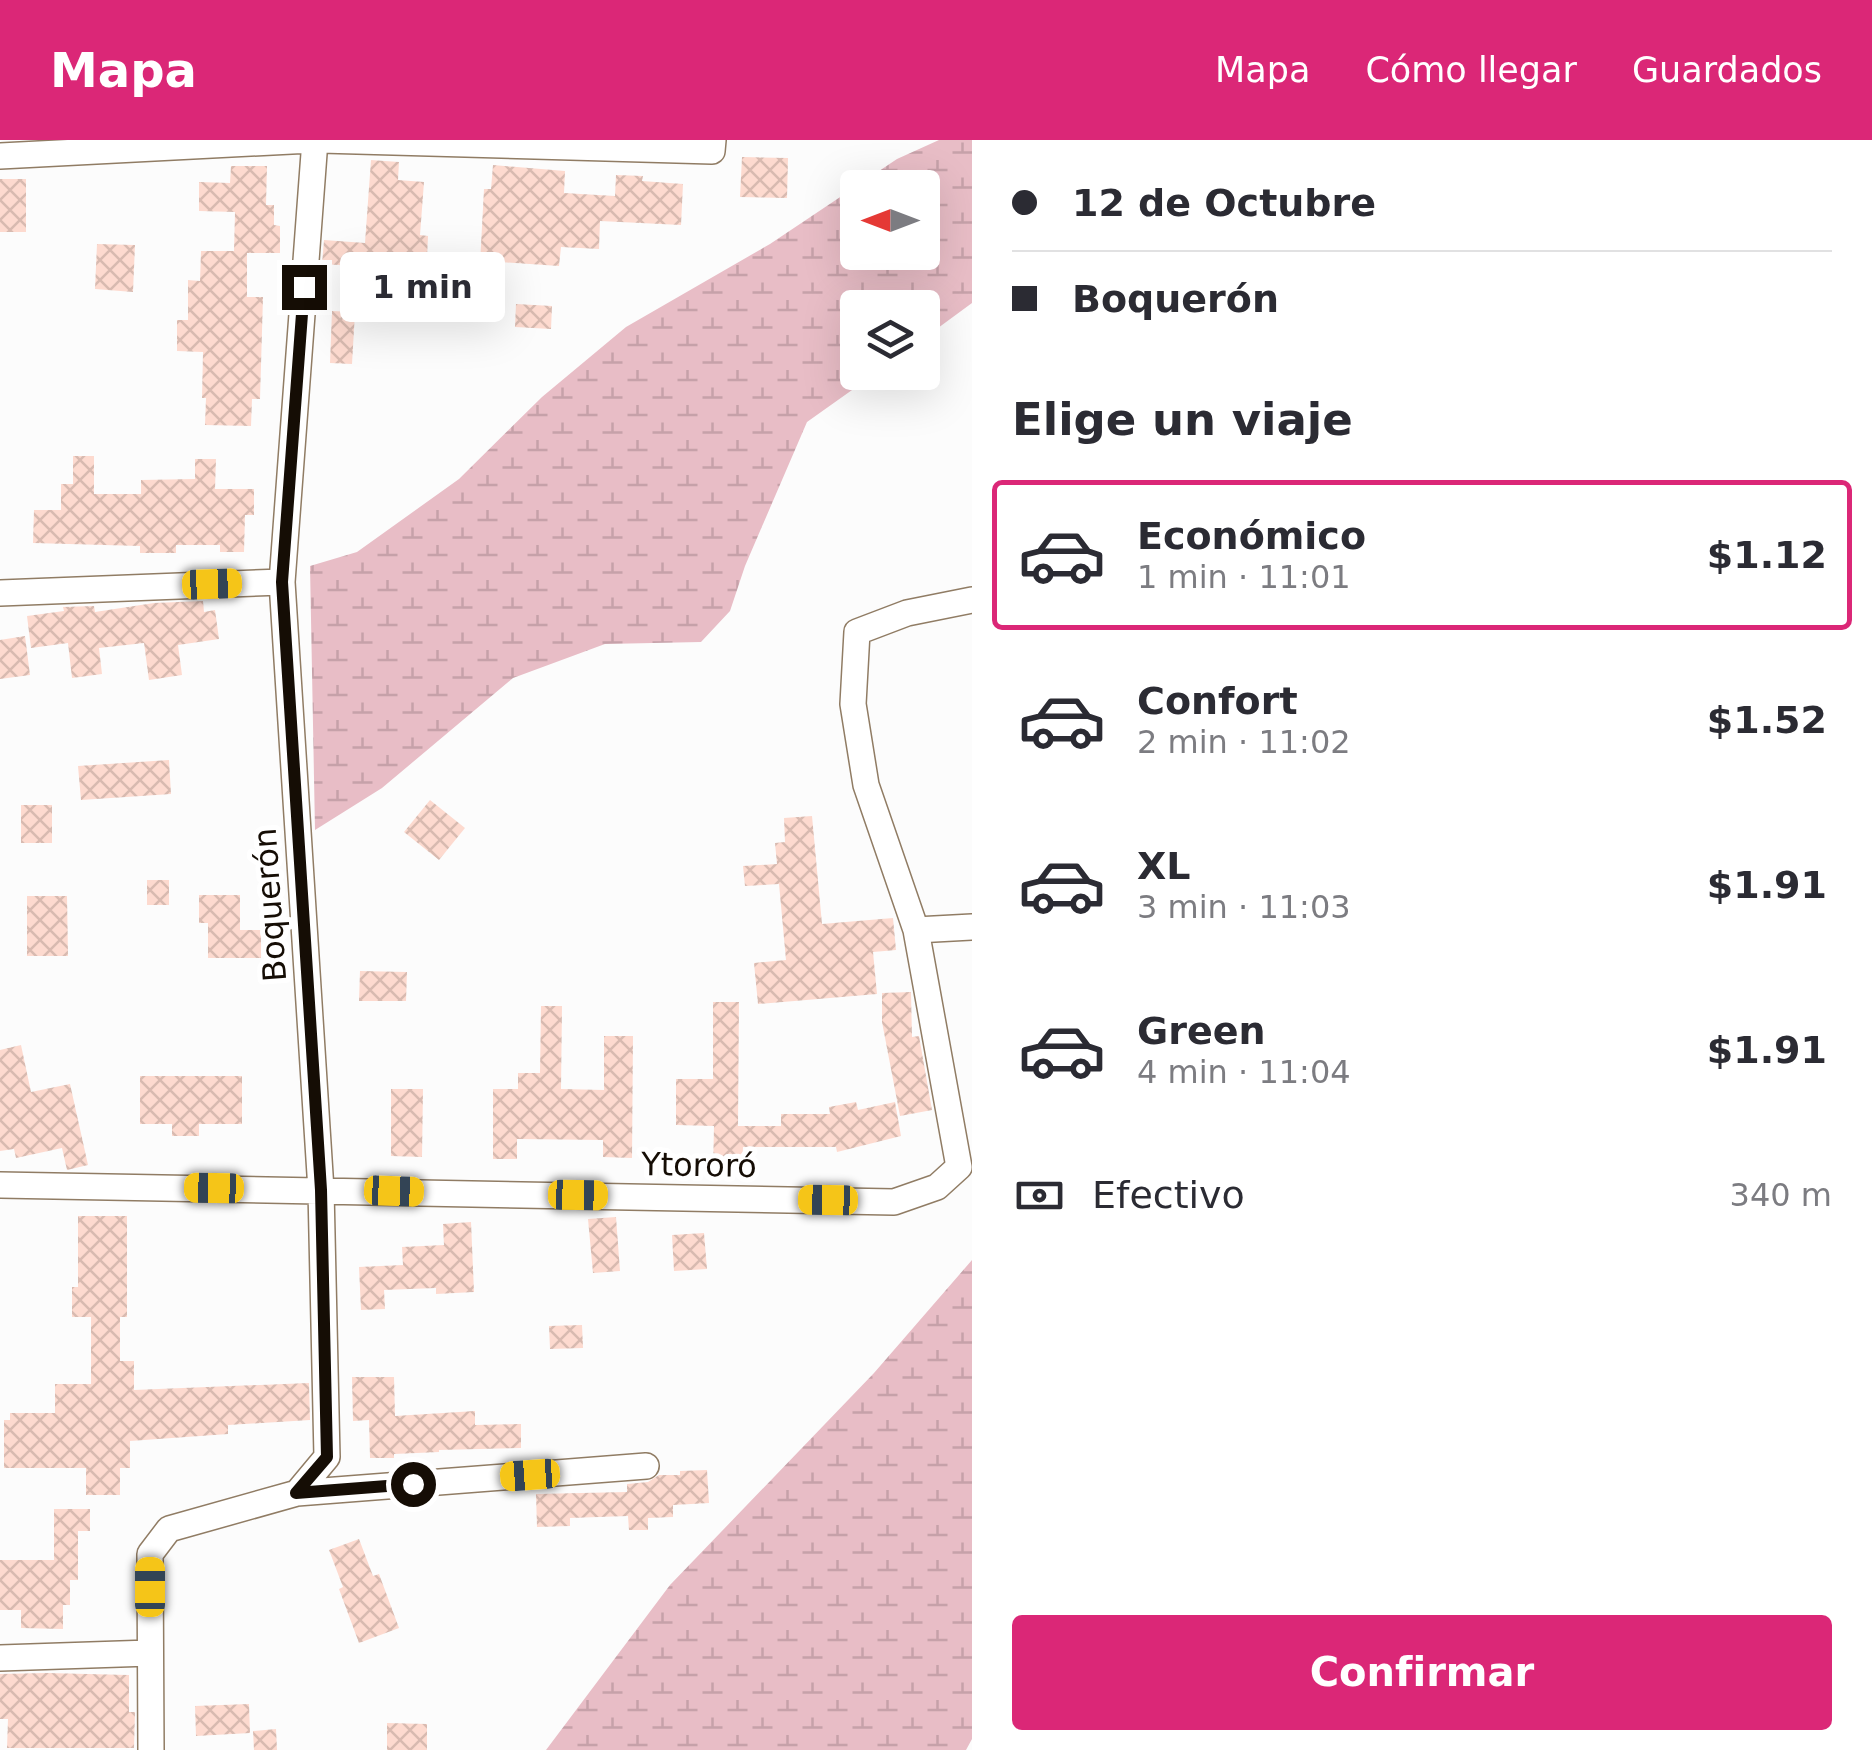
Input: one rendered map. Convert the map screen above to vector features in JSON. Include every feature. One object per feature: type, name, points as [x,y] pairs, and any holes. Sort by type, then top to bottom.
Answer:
[{"type":"street","points":[[0,156],[316,140],[712,151],[713,140]]},
{"type":"street","name":"Boquerón","points":[[296,1493],[327,1457],[321,1190],[282,582],[316,140]]},
{"type":"street","points":[[0,593],[282,582]]},
{"type":"street","name":"Ytororó","points":[[0,1186],[894,1202],[937,1187],[959,1167],[916,930],[866,784],[852,704],[857,632],[907,613],[972,600]]},
{"type":"street","points":[[916,930],[972,926]]},
{"type":"street","points":[[152,1750],[150,1554],[169,1529],[296,1493],[646,1466]]},
{"type":"street","points":[[0,1658],[150,1653]]},
{"type":"green space","points":[[939,140],[972,140],[972,303],[940,327],[940,290],[840,290],[840,390],[852,390],[807,422],[745,566],[730,611],[701,642],[605,644],[513,678],[382,788],[315,830],[310,566],[357,552],[459,479],[542,397],[626,327],[770,244],[840,197],[840,270],[940,270],[940,170],[881,170]]},
{"type":"green space","points":[[972,1260],[972,1739],[966,1750],[546,1750],[670,1585],[874,1373]]},
{"type":"building","points":[[742,157],[788,158],[787,198],[740,197]]},
{"type":"building","points":[[371,160],[399,162],[398,180],[424,182],[420,235],[428,236],[427,258],[388,256],[387,268],[322,264],[324,240],[365,243]]},
{"type":"building","points":[[493,165],[565,171],[564,193],[615,196],[616,175],[683,184],[681,225],[600,221],[599,249],[561,247],[559,266],[500,262],[498,286],[478,285],[476,316],[450,314],[453,262],[480,264],[484,189],[491,189]]},
{"type":"building","points":[[231,166],[267,166],[266,205],[274,205],[274,225],[280,226],[280,253],[247,253],[247,297],[263,297],[260,399],[252,399],[251,426],[205,425],[203,352],[177,351],[177,320],[188,320],[188,280],[200,281],[201,251],[234,251],[235,212],[199,211],[199,182],[230,183]]},
{"type":"building","points":[[0,179],[26,179],[26,232],[0,232]]},
{"type":"building","points":[[97,244],[135,245],[133,292],[95,289]]},
{"type":"building","points":[[516,304],[552,306],[551,329],[515,327]]},
{"type":"building","points":[[332,311],[355,312],[352,364],[330,363]]},
{"type":"building","points":[[73,456],[94,456],[94,494],[141,494],[141,480],[195,479],[195,459],[216,459],[215,489],[254,489],[254,515],[245,515],[244,552],[220,552],[220,545],[176,545],[176,553],[140,553],[140,546],[33,543],[34,510],[61,510],[61,484],[73,484]]},
{"type":"building","points":[[203,601],[204,612],[215,610],[219,639],[178,645],[182,675],[149,680],[144,643],[99,648],[102,674],[72,678],[68,643],[31,648],[27,616],[64,611],[63,607],[94,606],[95,612]]},
{"type":"building","points":[[25,636],[30,675],[0,679],[0,640]]},
{"type":"building","points":[[169,760],[171,794],[81,800],[78,766]]},
{"type":"building","points":[[430,800],[465,828],[439,860],[404,832]]},
{"type":"building","points":[[21,805],[52,805],[52,843],[21,843]]},
{"type":"building","points":[[812,816],[822,924],[893,918],[896,950],[873,952],[877,994],[758,1004],[754,963],[786,960],[779,884],[745,886],[743,866],[777,864],[775,843],[785,842],[784,818]]},
{"type":"building","points":[[147,880],[169,880],[169,905],[147,905]]},
{"type":"building","points":[[199,895],[240,895],[240,930],[261,930],[261,958],[208,958],[208,923],[199,923]]},
{"type":"building","points":[[27,896],[67,896],[68,956],[27,956]]},
{"type":"building","points":[[360,971],[407,972],[406,1001],[359,1001]]},
{"type":"building","points":[[911,992],[912,1037],[919,1036],[932,1110],[900,1116],[882,1022],[882,993]]},
{"type":"building","points":[[713,1002],[739,1002],[738,1126],[781,1126],[781,1114],[830,1114],[829,1107],[856,1102],[858,1110],[895,1102],[901,1136],[837,1152],[836,1147],[743,1147],[742,1170],[713,1170],[714,1126],[676,1125],[676,1079],[713,1079]]},
{"type":"building","points":[[541,1006],[562,1006],[561,1089],[604,1090],[604,1036],[633,1036],[632,1158],[603,1157],[603,1140],[517,1139],[517,1159],[493,1159],[493,1089],[518,1089],[518,1073],[540,1073]]},
{"type":"building","points":[[21,1045],[31,1092],[70,1084],[88,1165],[67,1170],[62,1148],[16,1158],[14,1149],[0,1151],[0,1050]]},
{"type":"building","points":[[140,1076],[242,1076],[242,1124],[199,1124],[199,1136],[172,1136],[172,1124],[140,1124]]},
{"type":"building","points":[[391,1089],[423,1089],[422,1157],[391,1156]]},
{"type":"building","points":[[78,1216],[127,1216],[127,1317],[120,1317],[120,1361],[134,1361],[134,1390],[309,1383],[310,1420],[228,1425],[228,1434],[130,1441],[130,1468],[120,1468],[120,1495],[86,1495],[86,1468],[4,1468],[4,1420],[10,1420],[10,1413],[55,1413],[55,1384],[91,1384],[91,1317],[72,1317],[72,1287],[78,1287]]},
{"type":"building","points":[[616,1217],[620,1271],[593,1273],[588,1219]]},
{"type":"building","points":[[471,1222],[474,1292],[436,1294],[436,1288],[384,1290],[385,1309],[361,1310],[359,1267],[403,1265],[402,1247],[444,1245],[443,1224]]},
{"type":"building","points":[[704,1233],[707,1269],[674,1271],[672,1235]]},
{"type":"building","points":[[582,1325],[583,1348],[550,1349],[549,1326]]},
{"type":"building","points":[[352,1377],[394,1377],[395,1416],[475,1411],[475,1425],[521,1424],[521,1448],[439,1450],[370,1458],[369,1420],[353,1421]]},
{"type":"building","points":[[707,1470],[709,1503],[673,1505],[673,1517],[648,1518],[648,1530],[629,1530],[628,1516],[570,1518],[570,1526],[537,1527],[536,1494],[627,1492],[627,1484],[648,1482],[659,1475]]},
{"type":"building","points":[[54,1509],[90,1509],[90,1531],[78,1531],[78,1580],[70,1580],[70,1605],[63,1605],[63,1629],[21,1628],[21,1610],[0,1610],[0,1560],[54,1560]]},
{"type":"building","points":[[359,1539],[373,1576],[379,1574],[399,1628],[359,1643],[329,1550]]},
{"type":"building","points":[[0,1674],[129,1675],[129,1712],[135,1712],[134,1748],[7,1748],[8,1719],[0,1719]]},
{"type":"building","points":[[249,1704],[250,1733],[196,1736],[195,1706]]},
{"type":"building","points":[[387,1723],[427,1724],[427,1750],[387,1750]]},
{"type":"building","points":[[276,1729],[277,1750],[254,1750],[253,1731]]},
{"type":"route","points":[[304,287],[282,582],[321,1190],[327,1457],[296,1493],[413,1484]]}]
